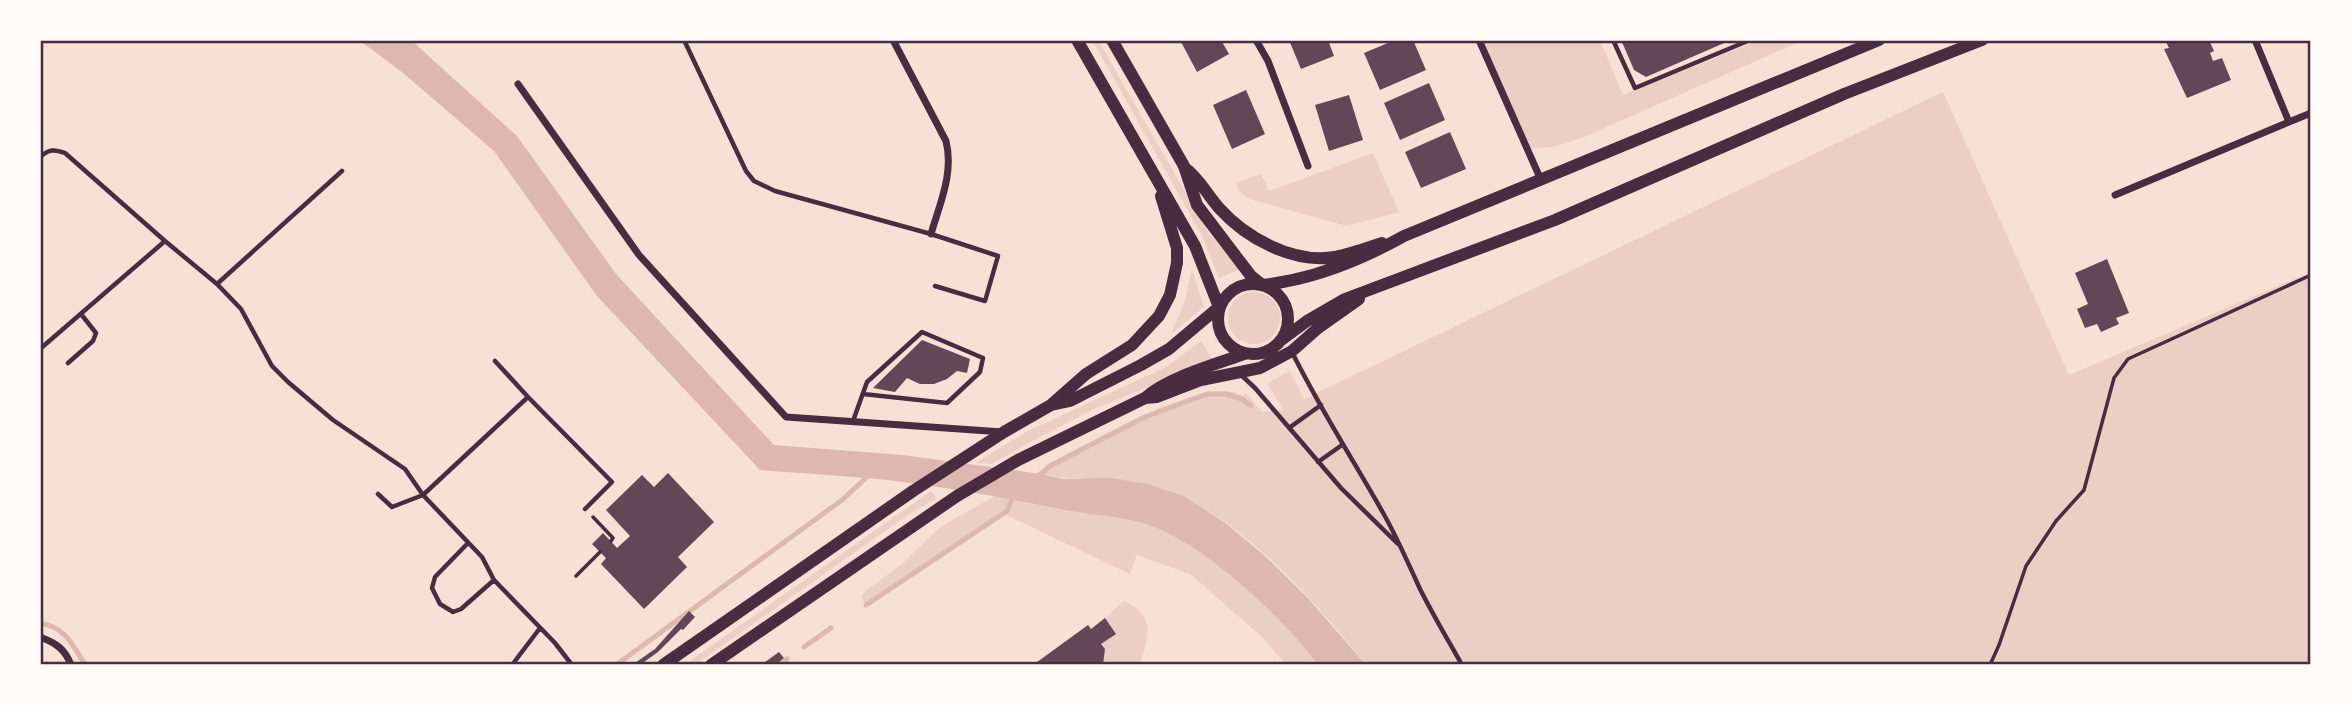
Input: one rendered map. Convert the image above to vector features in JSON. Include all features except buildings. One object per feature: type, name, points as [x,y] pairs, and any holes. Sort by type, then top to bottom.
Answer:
[{"type":"main road","points":[[1077,40],[1195,246],[1219,307],[1218,326],[1221,335],[1227,344],[1244,354]]},
{"type":"main road","points":[[1112,40],[1184,166],[1197,205],[1251,276],[1270,288],[1284,303],[1288,323],[1280,341]]},
{"type":"main road","points":[[1184,166],[1197,177],[1218,207],[1236,223],[1280,250],[1322,258],[1336,257],[1404,236],[1879,40]]},
{"type":"main road","points":[[711,665],[957,496],[1018,460],[1145,398],[1169,382],[1244,354],[1264,353],[1307,321],[1345,299],[1555,220],[1844,94],[1982,40]]},
{"type":"main road","points":[[663,665],[913,491],[1051,405],[1086,374],[1132,345],[1160,316],[1170,295],[1177,263],[1177,247],[1154,172]]},
{"type":"main road","points":[[1051,405],[1070,401],[1169,348],[1219,307],[1225,297],[1241,286],[1283,283],[1368,257],[1404,236]]},
{"type":"main road","points":[[1145,398],[1157,397],[1201,380],[1260,368],[1292,351],[1318,328],[1372,290]]},
{"type":"street","points":[[893,40],[946,141],[949,152],[948,177],[931,234]]},
{"type":"street","points":[[1256,40],[1268,61],[1308,166]]},
{"type":"street","points":[[1479,40],[1541,181]]},
{"type":"street","points":[[2255,40],[2289,122]]},
{"type":"street","points":[[518,83],[639,255],[786,418],[1004,432]]},
{"type":"street","points":[[2115,195],[2311,113]]},
{"type":"street","points":[[40,637],[67,652],[71,665]]},
{"type":"lane","points":[[684,40],[746,171],[754,181],[775,191],[931,234],[998,256],[985,301],[935,286]]},
{"type":"lane","points":[[1613,40],[1635,88],[1749,40]]},
{"type":"lane","points":[[40,157],[55,149],[65,153],[217,284],[241,309],[272,366],[332,420],[405,469],[423,495],[482,557],[494,580],[572,665]]},
{"type":"lane","points":[[217,284],[342,171]]},
{"type":"lane","points":[[40,349],[164,241]]},
{"type":"lane","points":[[68,363],[93,341],[96,333],[81,314]]},
{"type":"lane","points":[[853,421],[867,382],[922,332],[983,358],[980,372],[947,403],[863,394]]},
{"type":"lane","points":[[1292,351],[1314,397],[1404,550],[1420,588],[1462,665]]},
{"type":"lane","points":[[495,361],[612,482],[585,509]]},
{"type":"lane","points":[[1238,372],[1341,488],[1404,550]]},
{"type":"lane","points":[[378,494],[392,507],[423,495],[528,397]]},
{"type":"lane","points":[[1289,428],[1321,405]]},
{"type":"lane","points":[[1318,461],[1342,445]]},
{"type":"lane","points":[[468,543],[435,577],[432,588],[440,604],[453,612],[461,609],[494,580]]},
{"type":"lane","points":[[512,665],[540,628]]},
{"type":"path","points":[[1990,665],[2026,566],[2056,521],[2084,490],[2114,377],[2128,359],[2311,275]]},
{"type":"path","points":[[585,509],[613,538],[611,541]]},
{"type":"path","points":[[576,576],[600,552]]},
{"type":"shaded area","points":[[359,40],[411,40],[517,136],[616,274],[774,445],[903,455],[1064,479],[1111,478],[1148,484],[1184,496],[1224,522],[1264,555],[1307,597],[1366,665],[1318,665],[1269,610],[1229,574],[1188,544],[1144,524],[909,483],[760,470],[597,296],[494,151],[403,73]]},
{"type":"shaded area","points":[[1092,40],[1098,40],[1208,232],[1240,269],[1219,278],[1201,234]]},
{"type":"shaded area","points":[[1483,40],[1600,40],[1623,95],[1759,40],[1804,40],[1578,139],[1549,147],[1525,149]]},
{"type":"shaded area","points":[[1943,92],[2069,375],[2311,272],[2311,665],[1366,665],[1296,584],[1239,532],[1208,511],[1178,494],[1147,484],[1041,474],[1047,465],[1145,414],[1203,394],[1226,391],[1242,396],[1246,393],[1262,412],[1283,410],[1267,383],[1290,371],[1304,399]]},
{"type":"shaded area","points":[[1373,153],[1399,212],[1347,226],[1249,199],[1239,191],[1236,183],[1261,174],[1269,191]]},
{"type":"shaded area","points":[[1192,269],[1204,307],[1171,334],[1185,301]]},
{"type":"shaded area","points":[[1254,292],[1273,299],[1280,318],[1273,337],[1254,344],[1235,337],[1228,318],[1235,299]]},
{"type":"shaded area","points":[[1201,341],[1213,361],[1094,409],[992,464],[975,463],[1028,431],[1166,367]]},
{"type":"shaded area","points":[[931,491],[937,498],[905,517],[695,665],[684,665]]},
{"type":"shaded area","points":[[995,496],[1131,520],[1167,532],[1207,557],[1249,591],[1288,629],[1318,665],[1286,665],[1262,637],[1190,574],[1137,555],[1130,574],[1006,515],[866,608],[862,597],[864,592],[902,564],[940,527]]},
{"type":"shaded area","points":[[1124,601],[1142,613],[1146,620],[1146,645],[1140,665],[1103,665],[1105,649],[1101,644],[1116,634],[1105,618]]},
{"type":"waterway","points":[[1037,477],[1050,466],[1145,417],[1207,394],[1226,394],[1242,399],[1251,406]]},
{"type":"waterway","points":[[616,665],[842,500],[868,476]]},
{"type":"waterway","points":[[866,605],[1007,511],[1012,499],[1017,495]]},
{"type":"waterway","points":[[40,623],[62,633],[85,665]]},
{"type":"waterway","points":[[804,647],[831,628]]},
{"type":"waterway","points":[[779,665],[787,659]]}]
